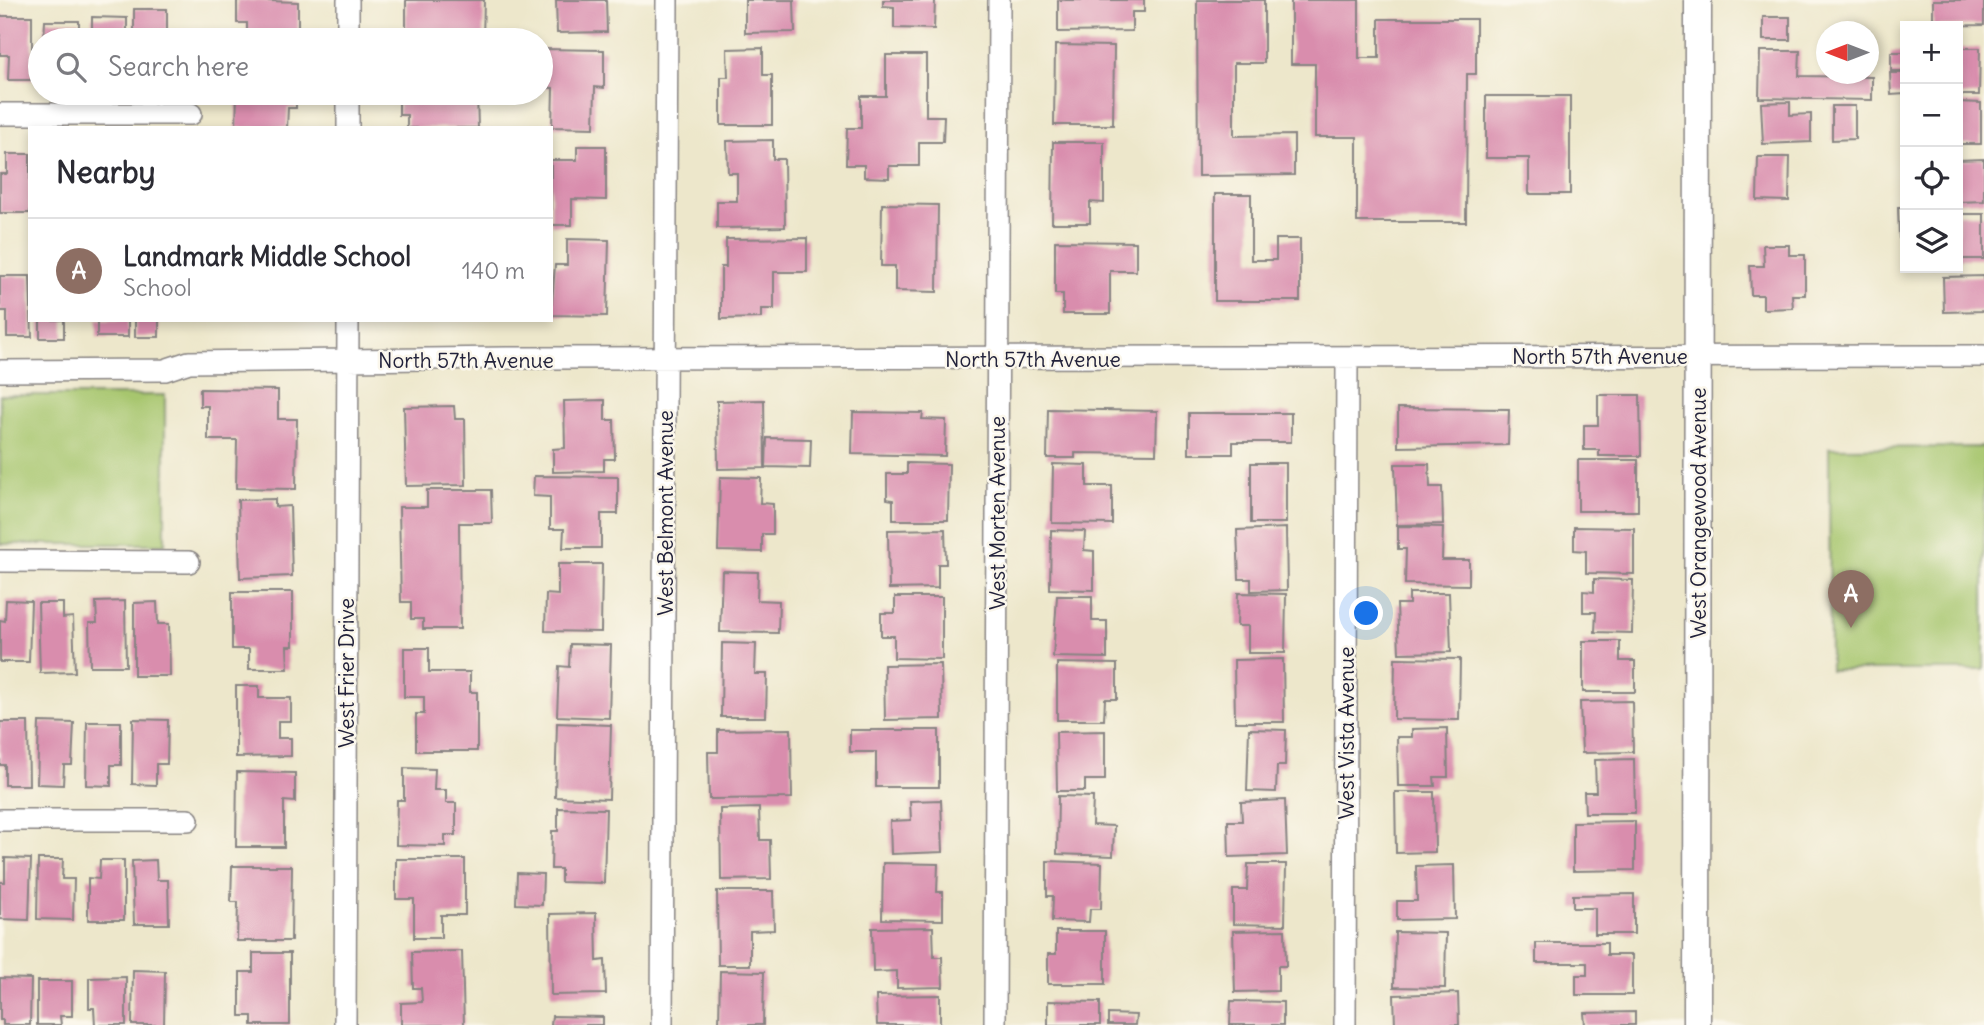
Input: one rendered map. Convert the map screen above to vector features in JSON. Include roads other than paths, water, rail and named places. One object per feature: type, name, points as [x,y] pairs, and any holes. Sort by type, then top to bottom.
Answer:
[{"type":"street","points":[[348,0],[348,28]]},
{"type":"street","name":"West Belmont Avenue","points":[[662,1025],[667,0]]},
{"type":"street","name":"West Morten Avenue","points":[[995,1025],[999,0]]},
{"type":"street","name":"West Orangewood Avenue","points":[[1698,0],[1698,1025]]},
{"type":"street","points":[[348,105],[348,126]]},
{"type":"street","points":[[0,114],[191,114]]},
{"type":"street","name":"West Frier Drive","points":[[345,1025],[348,322]]},
{"type":"street","name":"North 57th Avenue","points":[[0,371],[165,370],[190,362],[1984,356]]},
{"type":"street","name":"West Vista Avenue","points":[[1345,1025],[1347,357]]},
{"type":"street","points":[[0,561],[189,562]]},
{"type":"street","points":[[0,820],[188,820]]},
{"type":"place","name":"Landmark Middle School","points":[[1851,628]]}]
